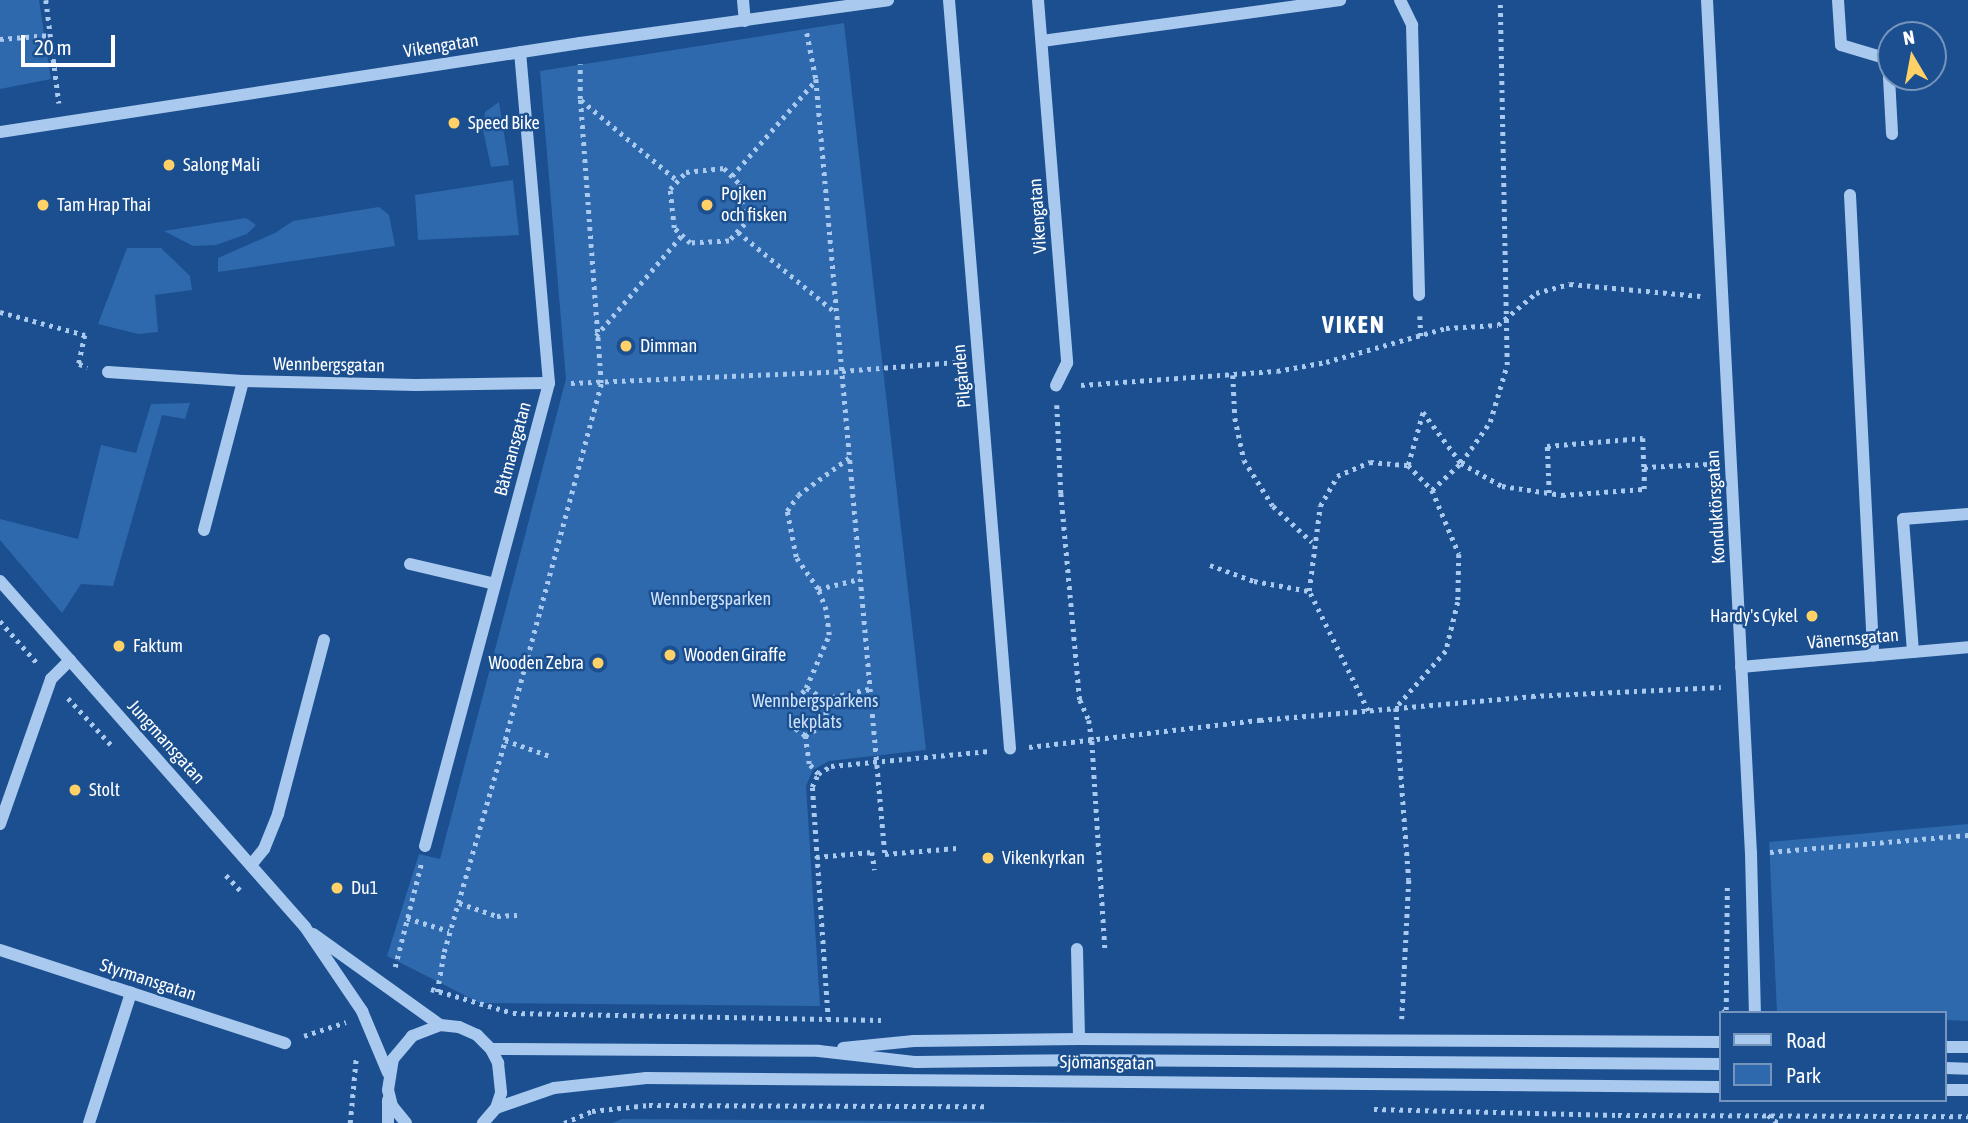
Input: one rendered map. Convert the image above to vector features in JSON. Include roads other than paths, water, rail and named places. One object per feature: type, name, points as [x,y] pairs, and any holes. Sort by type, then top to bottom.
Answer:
[{"type":"street","points":[[743,0],[745,21]]},
{"type":"street","name":"Vikengatan","points":[[0,132],[580,43],[888,0]]},
{"type":"street","name":"Pilgården","points":[[950,0],[1010,749]]},
{"type":"street","name":"Vikengatan","points":[[1038,0],[1067,363],[1056,386]]},
{"type":"street","points":[[1042,41],[1339,0]]},
{"type":"street","points":[[1400,0],[1412,25],[1419,295]]},
{"type":"street","name":"Konduktörsgatan","points":[[1707,0],[1751,853],[1755,1011]]},
{"type":"street","points":[[1838,0],[1841,45],[1888,59],[1892,134]]},
{"type":"street","name":"Båtmansgatan","points":[[425,846],[549,383],[520,52]]},
{"type":"street","points":[[1850,195],[1873,655]]},
{"type":"street","name":"Wennbergsgatan","points":[[108,372],[243,381],[416,385],[549,383]]},
{"type":"street","points":[[204,530],[243,381]]},
{"type":"street","points":[[1913,652],[1903,519],[1968,513]]},
{"type":"street","points":[[410,564],[495,584]]},
{"type":"street","name":"Jungmansgatan","points":[[0,581],[304,927],[362,1011],[388,1073]]},
{"type":"street","points":[[251,865],[264,849],[278,814],[324,640]]},
{"type":"street","name":"Vänernsgatan","points":[[1741,667],[1968,647]]},
{"type":"street","points":[[0,824],[51,679],[69,660]]},
{"type":"street","name":"Jungmansgatan","points":[[304,927],[440,1025]]},
{"type":"street","points":[[1077,949],[1080,1039]]},
{"type":"street","name":"Styrmansgatan","points":[[0,950],[285,1043]]},
{"type":"street","points":[[89,1123],[131,993]]},
{"type":"street","points":[[388,1123],[388,1073],[401,1045],[425,1028],[440,1025],[459,1027],[477,1035],[491,1049],[501,1077],[496,1108],[483,1123]]},
{"type":"street","name":"Sjömansgatan","points":[[819,1051],[914,1041],[1080,1039],[1720,1042]]},
{"type":"street","points":[[1947,1046],[1968,1047]]},
{"type":"street","name":"Sjömansgatan","points":[[491,1049],[819,1051],[916,1062],[1082,1060],[1720,1064]]},
{"type":"street","points":[[1947,1068],[1968,1069]]},
{"type":"street","name":"Sjömansgatan","points":[[496,1108],[554,1088],[646,1078],[1720,1087]]},
{"type":"street","points":[[388,1090],[393,1106],[406,1123]]},
{"type":"street","points":[[1947,1090],[1968,1090]]},
{"type":"place","name":"Speed Bike","points":[[454,123]]},
{"type":"place","name":"Salong Mali","points":[[169,165]]},
{"type":"place","name":"Tam Hrap Thai","points":[[43,205]]},
{"type":"place","name":"Pojken och fisken","points":[[707,205]]},
{"type":"place","name":"Dimman","points":[[626,346]]},
{"type":"place","name":"Hardy's Cykel","points":[[1812,616]]},
{"type":"place","name":"Faktum","points":[[119,646]]},
{"type":"place","name":"Wooden Giraffe","points":[[670,655]]},
{"type":"place","name":"Wooden Zebra","points":[[598,663]]},
{"type":"place","name":"Stolt","points":[[75,790]]},
{"type":"place","name":"Vikenkyrkan","points":[[988,858]]},
{"type":"place","name":"Du1","points":[[337,888]]},
{"type":"district","name":"VIKEN","points":[[1354,325]]},
{"type":"park label","name":"Wennbergsparken","points":[[711,599]]},
{"type":"park label","name":"Wennbergsparkens lekplats","points":[[815,712]]}]
